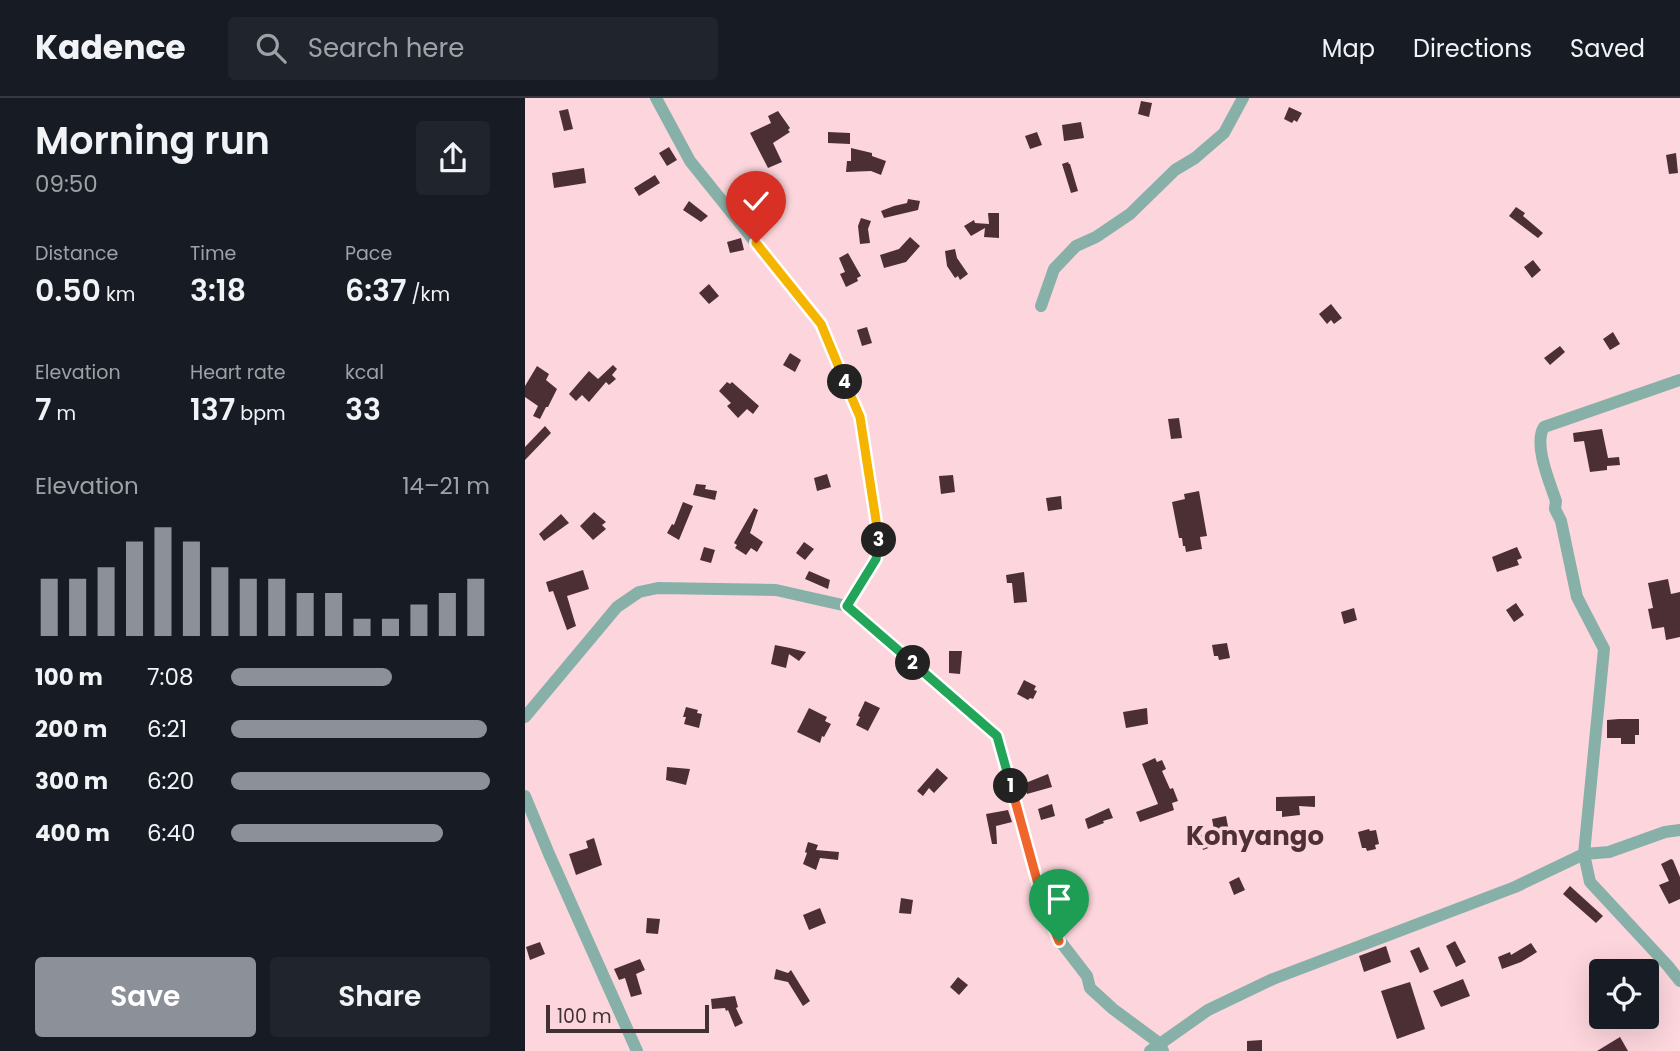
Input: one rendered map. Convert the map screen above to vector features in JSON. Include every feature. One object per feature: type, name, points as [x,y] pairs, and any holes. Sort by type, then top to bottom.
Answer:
[{"type":"street","points":[[656,98],[691,161],[821,324],[860,417],[879,536],[876,559],[847,606]]},
{"type":"street","points":[[1041,306],[1054,269],[1076,246],[1096,237],[1129,214],[1175,170],[1195,158],[1224,133],[1243,98]]},
{"type":"street","points":[[1680,380],[1544,427],[1540,434],[1542,454],[1556,501],[1555,509],[1561,521],[1577,597],[1604,649],[1584,854],[1590,882],[1680,981]]},
{"type":"street","points":[[525,717],[617,607],[639,592],[658,587],[776,590],[847,606],[997,736],[1043,902],[1059,941],[1087,976],[1090,988],[1157,1048],[1208,1010],[1273,979],[1515,887],[1584,854],[1609,852],[1665,832],[1680,830]]},
{"type":"street","points":[[525,796],[637,1051]]},
{"type":"building","points":[[1141,101],[1152,103],[1149,117],[1138,114]]},
{"type":"building","points":[[1289,107],[1302,113],[1297,122],[1284,119]]},
{"type":"building","points":[[568,109],[573,129],[564,131],[559,111]]},
{"type":"building","points":[[778,111],[790,132],[773,143],[782,162],[768,168],[750,133],[771,123],[768,116]]},
{"type":"building","points":[[1081,122],[1084,138],[1064,141],[1062,125]]},
{"type":"building","points":[[828,132],[850,133],[850,144],[828,143]]},
{"type":"building","points":[[1037,132],[1042,145],[1030,149],[1025,136]]},
{"type":"building","points":[[669,147],[677,160],[667,166],[659,153]]},
{"type":"building","points":[[851,148],[872,153],[872,156],[886,161],[881,175],[871,171],[846,172],[847,161],[851,161]]},
{"type":"building","points":[[1676,153],[1678,173],[1669,174],[1666,155]]},
{"type":"building","points":[[1068,162],[1078,191],[1071,193],[1062,164]]},
{"type":"building","points":[[584,168],[586,183],[554,188],[552,173]]},
{"type":"building","points":[[655,175],[660,183],[639,196],[634,188]]},
{"type":"building","points":[[908,199],[920,201],[918,210],[884,218],[881,211],[907,203]]},
{"type":"building","points":[[689,201],[708,216],[701,222],[683,210]]},
{"type":"building","points":[[1516,207],[1543,233],[1538,238],[1509,216]]},
{"type":"building","points":[[988,213],[999,213],[999,238],[984,237],[985,228],[971,236],[964,226],[974,220],[975,223],[989,224]]},
{"type":"building","points":[[861,218],[871,221],[868,229],[870,243],[860,244],[858,226]]},
{"type":"building","points":[[910,237],[920,246],[906,262],[884,268],[880,255],[899,249]]},
{"type":"building","points":[[741,238],[744,250],[730,253],[727,242]]},
{"type":"building","points":[[955,249],[957,258],[968,274],[960,280],[958,276],[955,278],[947,266],[945,251]]},
{"type":"building","points":[[848,253],[861,276],[857,278],[858,281],[846,287],[840,274],[845,272],[839,258]]},
{"type":"building","points":[[1533,260],[1541,270],[1532,278],[1524,267]]},
{"type":"building","points":[[709,284],[719,296],[709,304],[699,293]]},
{"type":"building","points":[[1331,304],[1342,318],[1334,324],[1331,320],[1327,324],[1319,314]]},
{"type":"building","points":[[867,327],[872,343],[862,346],[857,330]]},
{"type":"building","points":[[1613,332],[1620,344],[1610,350],[1603,339]]},
{"type":"building","points":[[1560,346],[1565,352],[1550,365],[1544,358]]},
{"type":"building","points":[[790,353],[801,360],[795,372],[783,365]]},
{"type":"building","points":[[613,365],[617,369],[612,375],[616,379],[609,385],[606,382],[589,402],[582,395],[576,401],[569,394],[589,371],[598,379]]},
{"type":"building","points":[[537,366],[549,374],[546,380],[557,389],[540,419],[533,416],[538,406],[525,397],[525,386]]},
{"type":"building","points":[[727,382],[732,382],[759,406],[753,414],[747,409],[738,418],[727,406],[731,403],[719,391]]},
{"type":"building","points":[[1179,418],[1182,438],[1171,439],[1168,419]]},
{"type":"building","points":[[545,426],[551,433],[525,460],[525,447]]},
{"type":"building","points":[[1602,429],[1608,458],[1619,457],[1620,465],[1590,472],[1584,441],[1574,442],[1573,433]]},
{"type":"building","points":[[827,474],[831,487],[817,491],[814,478]]},
{"type":"building","points":[[953,475],[955,492],[941,494],[939,476]]},
{"type":"building","points":[[696,484],[706,485],[705,489],[717,491],[715,500],[693,495]]},
{"type":"building","points":[[1199,491],[1207,536],[1200,537],[1202,549],[1186,552],[1182,538],[1179,538],[1172,502],[1185,499],[1184,494]]},
{"type":"building","points":[[1061,496],[1062,509],[1048,511],[1046,498]]},
{"type":"building","points":[[683,502],[693,506],[679,540],[667,533],[672,524],[674,525]]},
{"type":"building","points":[[754,508],[758,510],[750,533],[763,542],[757,552],[751,548],[746,555],[735,548],[737,545],[734,543]]},
{"type":"building","points":[[594,512],[606,522],[602,525],[606,529],[593,540],[580,526]]},
{"type":"building","points":[[561,514],[569,523],[544,541],[539,534]]},
{"type":"building","points":[[804,542],[814,549],[805,560],[796,553]]},
{"type":"building","points":[[704,547],[715,550],[711,563],[700,560]]},
{"type":"building","points":[[1517,547],[1522,558],[1517,560],[1519,565],[1497,572],[1492,557]]},
{"type":"building","points":[[583,570],[589,589],[567,596],[576,626],[567,630],[553,591],[549,592],[546,582]]},
{"type":"building","points":[[809,571],[830,580],[828,589],[805,579]]},
{"type":"building","points":[[1024,572],[1027,602],[1014,603],[1012,583],[1007,583],[1006,575]]},
{"type":"building","points":[[1668,579],[1671,594],[1680,592],[1680,637],[1666,640],[1664,627],[1652,629],[1648,609],[1653,608],[1648,583]]},
{"type":"building","points":[[1516,603],[1524,615],[1514,622],[1506,610]]},
{"type":"building","points":[[1354,608],[1357,620],[1344,624],[1341,612]]},
{"type":"building","points":[[1227,643],[1230,658],[1219,660],[1218,656],[1214,656],[1212,645]]},
{"type":"building","points":[[775,645],[806,652],[799,661],[789,654],[786,668],[771,664]]},
{"type":"building","points":[[949,651],[962,651],[960,674],[949,673]]},
{"type":"building","points":[[1024,680],[1036,686],[1033,699],[1028,700],[1017,694]]},
{"type":"building","points":[[865,701],[880,708],[868,731],[856,725]]},
{"type":"building","points":[[686,707],[702,714],[699,728],[684,724]]},
{"type":"building","points":[[809,708],[827,717],[825,721],[831,724],[820,743],[797,732]]},
{"type":"building","points":[[1147,708],[1148,724],[1126,728],[1123,712]]},
{"type":"building","points":[[1639,719],[1639,735],[1635,735],[1635,744],[1621,744],[1621,738],[1607,738],[1607,720]]},
{"type":"building","points":[[1155,758],[1157,762],[1162,760],[1166,769],[1162,771],[1178,801],[1172,803],[1174,810],[1140,822],[1136,812],[1158,804],[1142,764]]},
{"type":"building","points":[[667,767],[690,769],[686,785],[666,780]]},
{"type":"building","points":[[937,768],[948,778],[934,793],[929,788],[923,796],[917,791]]},
{"type":"building","points":[[1048,774],[1052,787],[1027,794],[1023,784]]},
{"type":"building","points":[[1315,796],[1315,807],[1299,806],[1300,815],[1282,817],[1282,811],[1276,811],[1276,797]]},
{"type":"building","points":[[1052,804],[1055,816],[1041,820],[1038,809]]},
{"type":"building","points":[[1109,808],[1113,818],[1088,829],[1085,819]]},
{"type":"building","points":[[1008,810],[1012,822],[996,826],[997,844],[992,844],[986,814]]},
{"type":"building","points":[[1226,816],[1229,832],[1215,835],[1212,819]]},
{"type":"building","points":[[1376,830],[1379,844],[1375,845],[1376,849],[1367,851],[1362,848],[1358,832]]},
{"type":"building","points":[[1209,833],[1213,843],[1210,844],[1211,847],[1203,850],[1202,846],[1196,848],[1193,838]]},
{"type":"building","points":[[594,838],[602,865],[576,875],[569,854],[588,848],[586,841]]},
{"type":"building","points":[[808,842],[818,845],[816,850],[839,852],[838,860],[820,858],[816,870],[803,864]]},
{"type":"building","points":[[1671,859],[1680,877],[1680,899],[1669,904],[1659,885],[1669,881],[1661,864]]},
{"type":"building","points":[[1239,877],[1245,890],[1234,895],[1229,882]]},
{"type":"building","points":[[1570,886],[1603,916],[1596,923],[1563,894]]},
{"type":"building","points":[[901,898],[913,900],[911,914],[899,913]]},
{"type":"building","points":[[820,908],[826,923],[809,930],[803,915]]},
{"type":"building","points":[[647,918],[660,919],[658,934],[646,933]]},
{"type":"building","points":[[1455,941],[1466,962],[1456,967],[1446,946]]},
{"type":"building","points":[[540,942],[545,954],[530,960],[526,947]]},
{"type":"building","points":[[1531,943],[1537,952],[1502,969],[1498,957],[1510,952],[1511,955]]},
{"type":"building","points":[[1386,946],[1391,962],[1364,972],[1359,956]]},
{"type":"building","points":[[1419,947],[1429,969],[1420,973],[1410,951]]},
{"type":"building","points":[[640,959],[645,970],[636,974],[642,994],[631,997],[625,978],[619,980],[614,969]]},
{"type":"building","points":[[776,969],[788,973],[791,970],[810,1001],[803,1006],[788,982],[774,979]]},
{"type":"building","points":[[958,977],[968,985],[959,995],[950,987]]},
{"type":"building","points":[[1463,979],[1470,996],[1441,1007],[1433,991]]},
{"type":"building","points":[[1410,982],[1425,1029],[1397,1039],[1381,991]]},
{"type":"building","points":[[735,996],[736,1008],[743,1023],[735,1027],[728,1010],[712,1009],[711,999]]},
{"type":"building","points":[[1620,1037],[1628,1051],[1597,1051]]},
{"type":"building","points":[[1262,1040],[1262,1051],[1247,1051],[1247,1041]]},
{"type":"district","name":"Konyango","points":[[1255,836]]},
{"type":"route","points":[[756,243],[821,324],[860,417],[879,536],[876,559],[847,606],[997,736],[1043,902],[1059,941]]}]
